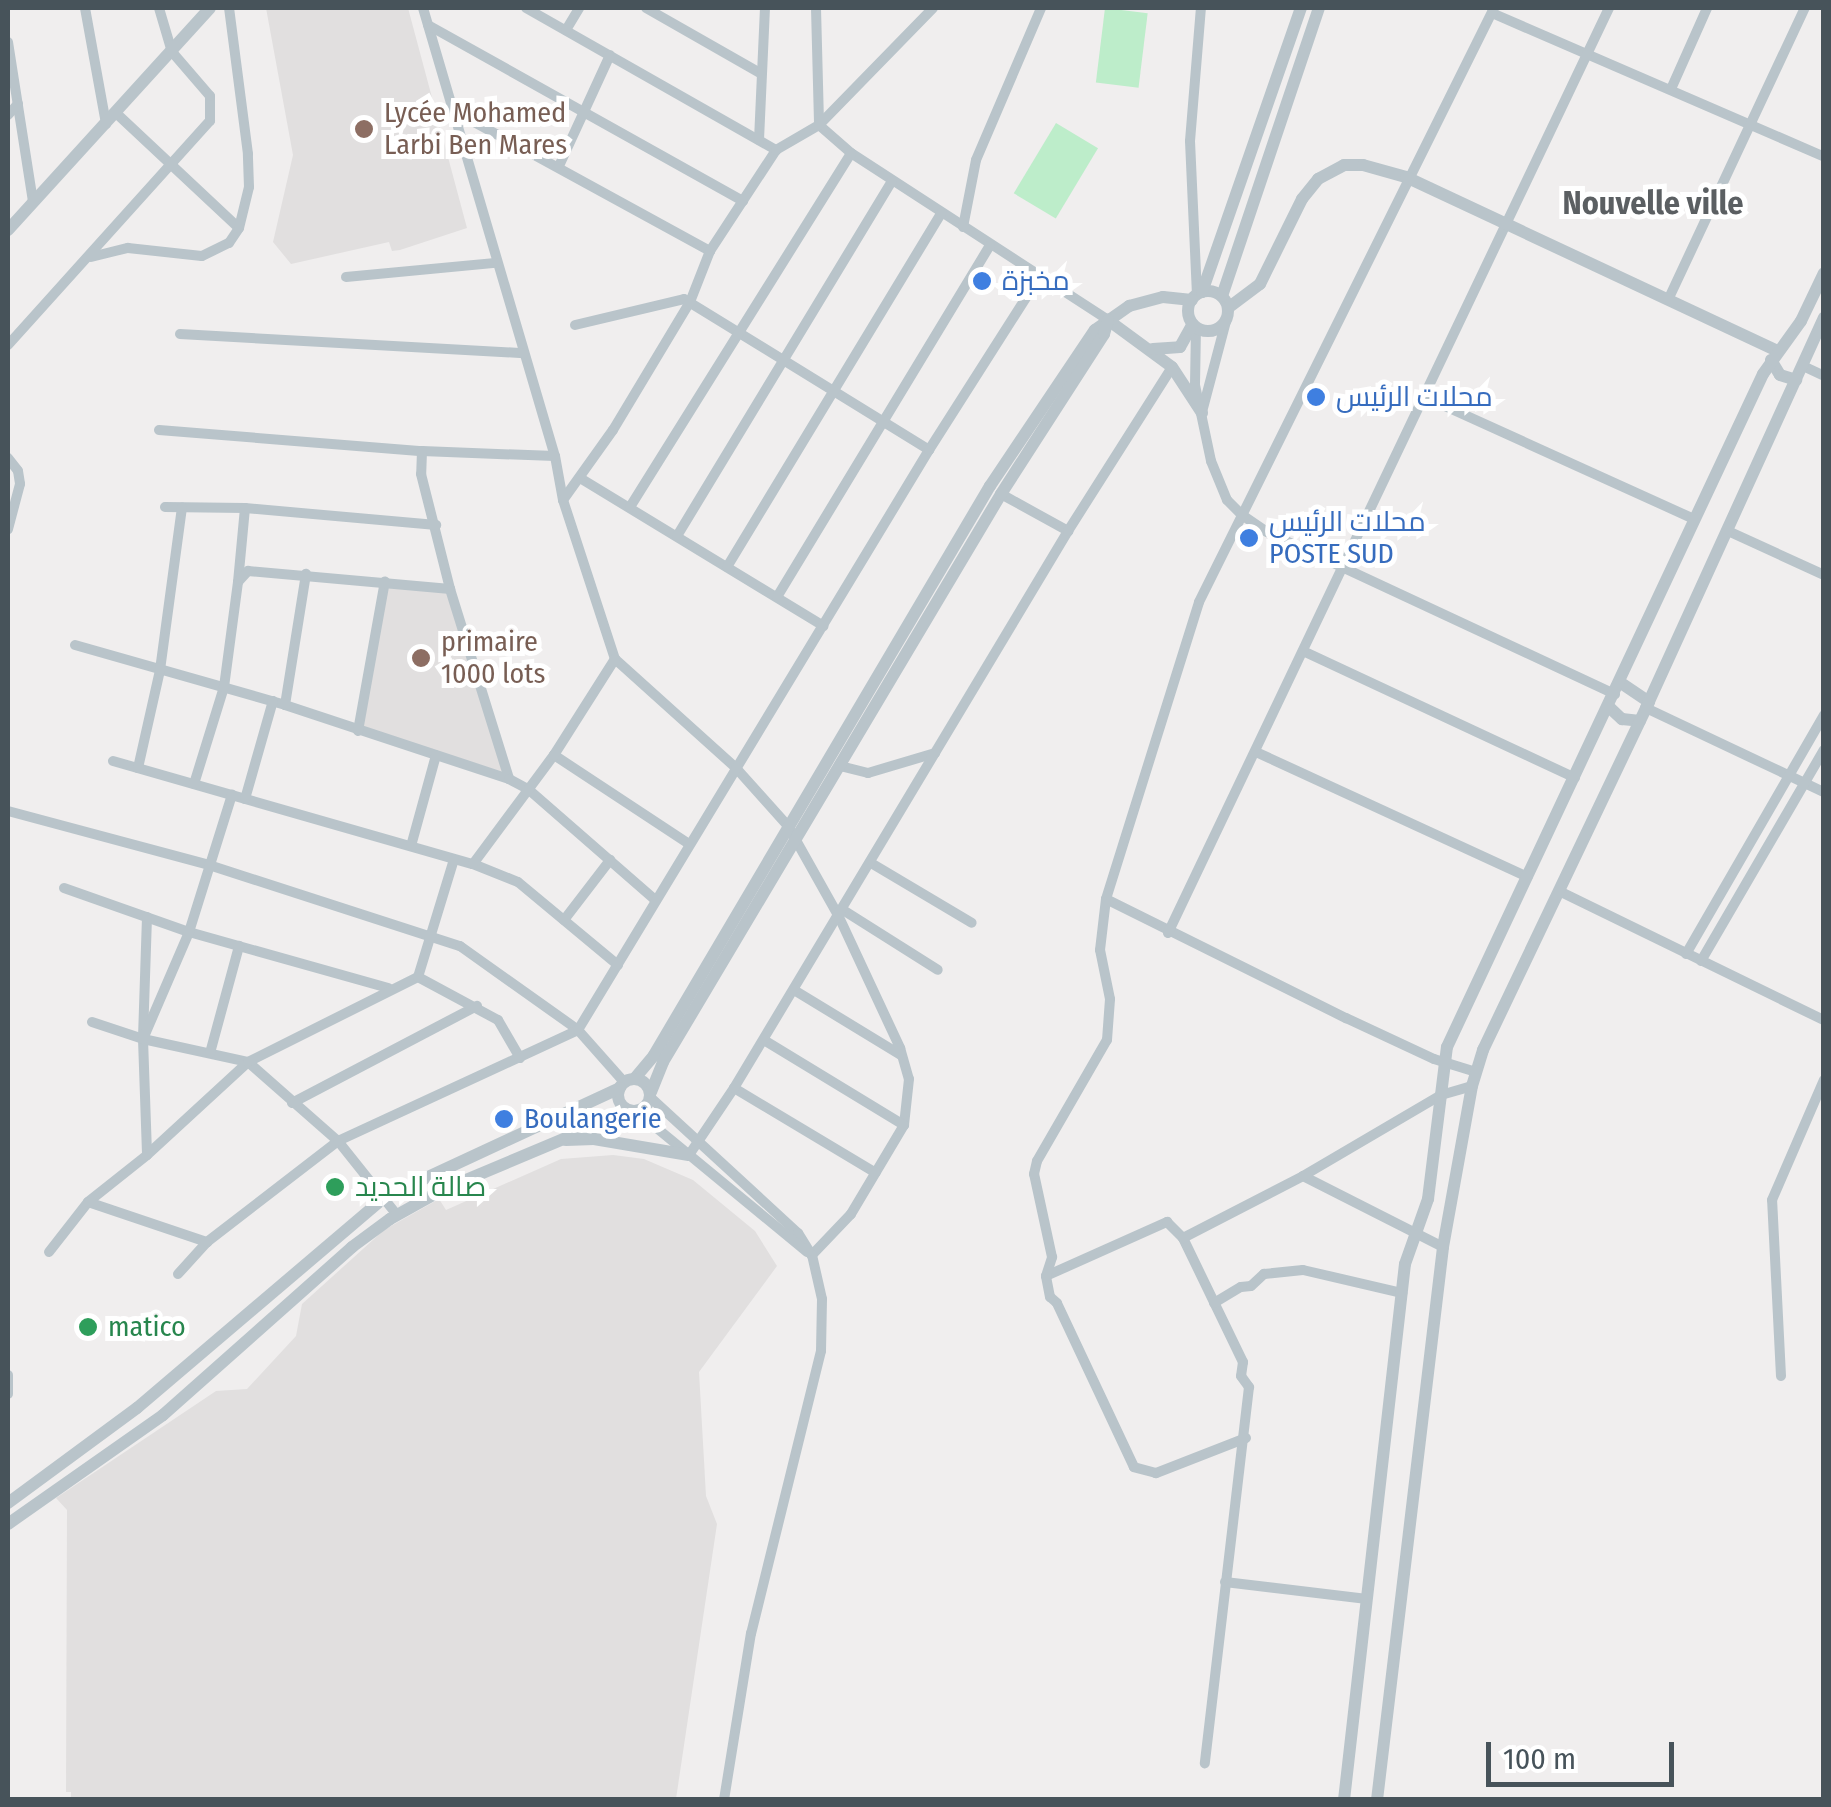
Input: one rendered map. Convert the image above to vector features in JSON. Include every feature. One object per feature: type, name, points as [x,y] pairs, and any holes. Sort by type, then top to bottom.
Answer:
[{"type":"street","points":[[85,8],[106,124]]},
{"type":"street","points":[[8,344],[210,121],[210,96],[172,52],[159,8]]},
{"type":"street","points":[[8,230],[210,8]]},
{"type":"street","points":[[85,260],[128,248],[202,256],[228,243],[239,228],[248,187],[248,154],[230,8]]},
{"type":"street","points":[[423,8],[555,456],[563,500],[615,660],[736,768],[788,826],[841,914],[902,1056],[910,1102],[904,1125],[840,1230],[812,1255]]},
{"type":"street","points":[[526,8],[776,150]]},
{"type":"street","points":[[566,30],[579,8]]},
{"type":"street","points":[[646,8],[760,72]]},
{"type":"street","points":[[758,140],[765,8]]},
{"type":"street","points":[[816,8],[819,125],[892,181],[1146,347],[1172,367],[1202,413]]},
{"type":"street","points":[[563,500],[690,302],[710,251],[776,150],[819,125],[933,8]]},
{"type":"street","points":[[964,228],[976,160],[1041,8]]},
{"type":"street","points":[[1197,296],[1190,142],[1200,8]]},
{"type":"street","points":[[1301,8],[1189,316],[1194,326],[1194,370],[1217,481],[1242,516],[1267,532],[1824,792]]},
{"type":"street","points":[[1202,413],[1225,308],[1319,8]]},
{"type":"street","points":[[1168,933],[1610,8]]},
{"type":"street","points":[[1671,90],[1708,8]]},
{"type":"street","points":[[1668,300],[1806,8]]},
{"type":"street","points":[[1246,1438],[1156,1473],[1134,1467],[1058,1303],[1050,1297],[1046,1276],[1052,1257],[1034,1174],[1037,1161],[1107,1040],[1110,1000],[1100,950],[1106,899],[1199,602],[1406,177],[1493,10],[1824,157]]},
{"type":"street","points":[[427,24],[742,201]]},
{"type":"street","points":[[8,42],[33,202]]},
{"type":"street","points":[[560,166],[610,55]]},
{"type":"street","points":[[8,115],[18,104]]},
{"type":"street","points":[[454,111],[710,251]]},
{"type":"street","points":[[116,113],[239,228]]},
{"type":"street","points":[[630,508],[851,153]]},
{"type":"street","points":[[1194,326],[1213,331],[1225,308],[1260,284],[1302,199],[1330,170],[1363,164],[1406,177],[1804,363],[1824,376]]},
{"type":"street","points":[[677,536],[892,181]]},
{"type":"street","points":[[727,566],[941,213]]},
{"type":"street","points":[[777,597],[990,245]]},
{"type":"street","points":[[346,277],[495,262]]},
{"type":"street","points":[[1344,1800],[1405,1264],[1428,1199],[1448,1042],[1576,778],[1694,519],[1778,352],[1801,321],[1824,273]]},
{"type":"street","points":[[178,1274],[206,1242],[338,1141],[578,1030],[929,450],[1040,276]]},
{"type":"street","points":[[8,1503],[137,1408],[386,1197],[626,1083],[654,1055],[990,486],[1098,327],[1129,306],[1164,297],[1197,296],[1225,308]]},
{"type":"street","points":[[574,325],[684,299],[929,450]]},
{"type":"street","points":[[1377,1800],[1443,1247],[1476,1072],[1824,318]]},
{"type":"street","points":[[8,1524],[163,1415],[352,1247],[397,1215],[554,1141],[633,1111],[650,1095],[662,1062],[1000,494],[1104,334],[1108,320]]},
{"type":"street","points":[[1146,347],[1170,351],[1180,347],[1194,326]]},
{"type":"street","points":[[180,334],[523,353]]},
{"type":"street","points":[[1778,352],[1780,376],[1796,380]]},
{"type":"street","points":[[689,1154],[700,1144],[764,1040],[1068,531],[1172,367]]},
{"type":"street","points":[[1425,396],[1694,519]]},
{"type":"street","points":[[159,430],[422,451],[555,456]]},
{"type":"street","points":[[422,451],[420,474],[450,590],[508,779]]},
{"type":"street","points":[[8,458],[18,471],[20,484],[8,529]]},
{"type":"street","points":[[580,478],[823,626]]},
{"type":"street","points":[[1000,494],[1068,531]]},
{"type":"street","points":[[166,507],[246,508],[436,525]]},
{"type":"street","points":[[138,768],[160,670],[182,507]]},
{"type":"street","points":[[194,784],[224,686],[246,508]]},
{"type":"street","points":[[1728,531],[1824,575]]},
{"type":"street","points":[[238,582],[248,571],[450,590]]},
{"type":"street","points":[[244,799],[279,703],[306,574]]},
{"type":"street","points":[[358,731],[386,581]]},
{"type":"street","points":[[75,645],[279,703],[508,779],[528,789],[654,899]]},
{"type":"street","points":[[1304,651],[1576,778]]},
{"type":"street","points":[[472,864],[554,755],[615,660]]},
{"type":"street","points":[[1615,694],[1622,719],[1645,710]]},
{"type":"street","points":[[1686,954],[1824,715]]},
{"type":"street","points":[[1701,961],[1824,750]]},
{"type":"street","points":[[840,766],[868,773],[936,752]]},
{"type":"street","points":[[1256,752],[1528,876]]},
{"type":"street","points":[[411,846],[436,755]]},
{"type":"street","points":[[554,755],[689,844]]},
{"type":"street","points":[[114,761],[472,864],[518,882],[618,965]]},
{"type":"street","points":[[143,1039],[189,932],[232,795]]},
{"type":"street","points":[[8,811],[209,865],[431,934],[481,958],[578,1030],[626,1083]]},
{"type":"street","points":[[418,977],[454,859]]},
{"type":"street","points":[[564,920],[610,860]]},
{"type":"street","points":[[871,862],[972,923]]},
{"type":"street","points":[[64,888],[189,932],[388,988]]},
{"type":"street","points":[[1559,891],[1824,1020]]},
{"type":"street","points":[[1106,899],[1168,933],[1445,1062],[1476,1072]]},
{"type":"street","points":[[841,914],[938,970]]},
{"type":"street","points":[[147,916],[143,1039],[147,1155]]},
{"type":"street","points":[[210,1053],[239,946]]},
{"type":"street","points":[[48,1252],[88,1202],[147,1155],[248,1062],[388,988],[418,977],[477,1006],[498,1020],[520,1058]]},
{"type":"street","points":[[794,990],[902,1056]]},
{"type":"street","points":[[292,1103],[477,1006]]},
{"type":"street","points":[[92,1022],[143,1039],[248,1062],[338,1141],[397,1215]]},
{"type":"street","points":[[764,1040],[904,1125]]},
{"type":"street","points":[[1782,1376],[1772,1200],[1824,1080]]},
{"type":"street","points":[[626,1083],[645,1082],[650,1095],[700,1144],[788,1222],[812,1255],[822,1298],[822,1352],[751,1633],[724,1800]]},
{"type":"street","points":[[626,1083],[621,1104],[812,1255]]},
{"type":"street","points":[[1183,1238],[1303,1176],[1442,1095],[1472,1086]]},
{"type":"street","points":[[734,1088],[876,1173]]},
{"type":"street","points":[[554,1141],[594,1139],[689,1154]]},
{"type":"street","points":[[1303,1176],[1443,1247]]},
{"type":"street","points":[[88,1202],[206,1242]]},
{"type":"street","points":[[1046,1276],[1167,1222],[1183,1238],[1243,1362],[1240,1376],[1249,1387],[1246,1438],[1205,1763]]},
{"type":"street","points":[[1214,1303],[1241,1286],[1251,1286],[1264,1274],[1303,1270],[1402,1293]]},
{"type":"street","points":[[8,1374],[8,1389]]},
{"type":"street","points":[[8,1515],[8,1524]]},
{"type":"street","points":[[1225,1582],[1367,1599]]},
{"type":"shaded area","name":"Lycée Mohamed Larbi Ben Mares","points":[[266,8],[408,8],[467,228],[400,250],[392,251],[389,242],[291,264],[273,242],[293,155]]},
{"type":"shaded area","name":"primaire 1000 lots","points":[[385,581],[450,589],[509,779],[358,731]]},
{"type":"shaded area","points":[[613,1155],[644,1159],[693,1180],[755,1231],[777,1266],[699,1372],[706,1496],[717,1524],[676,1799],[71,1799],[71,1792],[66,1792],[67,1510],[56,1498],[216,1391],[247,1389],[296,1336],[302,1304],[384,1230],[439,1199],[446,1210],[561,1159]]},
{"type":"green space","points":[[1105,8],[1148,13],[1139,88],[1096,82]]},
{"type":"green space","points":[[1056,123],[1098,148],[1056,219],[1014,193]]},
{"type":"place","name":"Lycée Mohamed Larbi Ben Mares","points":[[364,129]]},
{"type":"place","name":"مخبزة","points":[[982,281]]},
{"type":"place","name":"محلات الرئيس","points":[[1316,397]]},
{"type":"place","name":"محلات الرئيس POSTE SUD","points":[[1249,538]]},
{"type":"place","name":"primaire 1000 lots","points":[[421,658]]},
{"type":"place","name":"Boulangerie","points":[[504,1119]]},
{"type":"place","name":"صالة الحديد","points":[[335,1187]]},
{"type":"place","name":"matico","points":[[88,1327]]},
{"type":"district","name":"Nouvelle ville","points":[[1653,203]]}]
